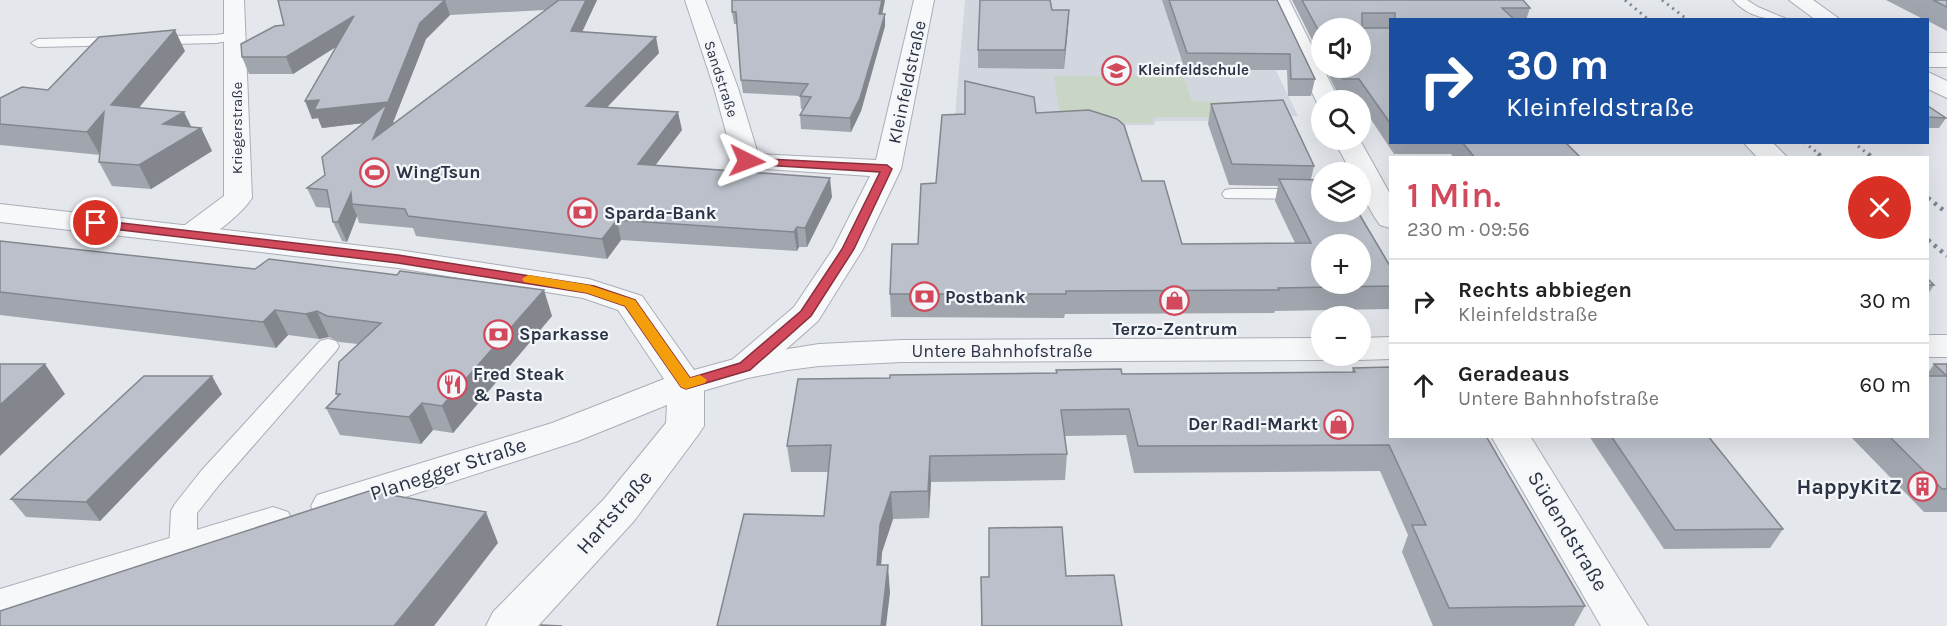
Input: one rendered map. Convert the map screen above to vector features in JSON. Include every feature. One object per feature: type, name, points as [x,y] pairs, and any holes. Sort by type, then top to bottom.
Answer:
[{"type":"street","name":"Kriegerstraße","points":[[192,234],[238,198],[237,54],[234,36],[234,0]]},
{"type":"street","name":"Sandstraße","points":[[695,0],[726,88],[747,161],[887,169]]},
{"type":"street","name":"Kleinfeldstraße","points":[[745,367],[806,314],[848,249],[887,169],[900,121],[924,0]]},
{"type":"street","points":[[1279,0],[1322,90]]},
{"type":"street","points":[[1799,0],[1828,18]]},
{"type":"street","points":[[1294,35],[1311,35]]},
{"type":"street","points":[[1929,60],[1947,60]]},
{"type":"street","points":[[1929,80],[1947,91]]},
{"type":"street","points":[[1758,144],[1773,156]]},
{"type":"street","points":[[1371,197],[1389,218]]},
{"type":"street","points":[[0,213],[417,261],[589,289],[630,303],[686,384]]},
{"type":"street","points":[[1929,346],[1947,346]]},
{"type":"street","points":[[1371,349],[1389,348]]},
{"type":"street","name":"Untere Bahnhofstraße","points":[[686,384],[745,367],[819,355],[902,351],[1311,349]]},
{"type":"street","name":"Planegger Straße","points":[[0,608],[183,550],[434,475],[565,432],[686,384]]},
{"type":"street","name":"Hartstraße","points":[[509,626],[619,510],[686,426],[686,384]]},
{"type":"street","name":"Südendstraße","points":[[1511,438],[1625,626]]},
{"type":"lane","points":[[1738,0],[1753,10],[1777,18]]},
{"type":"lane","points":[[38,43],[216,39],[234,36]]},
{"type":"lane","points":[[1231,194],[1311,194]]},
{"type":"lane","points":[[183,550],[184,511],[210,478],[328,345]]},
{"type":"shaded area","name":"Kleinfeldschule","points":[[965,0],[1247,0],[1254,25],[1298,116],[1227,121],[1154,121],[1155,125],[954,127]]},
{"type":"green space","points":[[1054,76],[1183,76],[1192,101],[1247,103],[1214,117],[1153,117],[1154,123],[1119,123],[1117,116],[1060,116]]},
{"type":"building","points":[[278,0],[445,0],[420,23],[388,102],[314,110],[319,100],[305,101],[354,16],[286,57],[242,57],[241,44],[275,26],[284,25]]},
{"type":"building","points":[[559,0],[586,0],[571,31],[656,37],[586,106],[678,112],[638,164],[830,178],[805,228],[797,227],[794,232],[617,220],[602,239],[408,216],[405,209],[352,204],[351,193],[338,222],[333,222],[327,190],[307,188],[325,175],[322,157],[387,104],[373,139]]},
{"type":"building","points":[[732,0],[882,0],[879,14],[885,14],[860,98],[850,118],[800,115],[811,97],[800,96],[808,84],[741,80],[736,12],[732,12]]},
{"type":"building","points":[[980,0],[1050,0],[1052,10],[1069,10],[1065,50],[978,50]]},
{"type":"building","points":[[1169,0],[1277,0],[1311,71],[1311,78],[1315,79],[1291,79],[1290,54],[1187,53]]},
{"type":"building","points":[[1302,0],[1523,0],[1530,8],[1502,8],[1513,18],[1395,18],[1395,13],[1362,13],[1362,18],[1312,18]]},
{"type":"building","points":[[1933,0],[1947,0],[1947,7]]},
{"type":"building","points":[[1371,28],[1389,28],[1389,122],[1371,96],[1371,90],[1367,90],[1359,79],[1343,79],[1371,78]]},
{"type":"building","points":[[175,30],[111,105],[184,112],[163,124],[201,128],[139,165],[99,162],[104,112],[87,132],[0,124],[0,98],[22,87],[48,90],[99,37]]},
{"type":"building","points":[[965,81],[1034,97],[1036,113],[1089,110],[1117,119],[1124,125],[1142,181],[1164,181],[1182,244],[1311,243],[1311,287],[1278,288],[1279,290],[1066,291],[1066,294],[890,294],[892,244],[918,244],[921,184],[936,183],[942,115],[965,114]]},
{"type":"building","points":[[1283,100],[1312,162],[1311,166],[1232,164],[1211,104]]},
{"type":"building","points":[[1929,107],[1946,118],[1929,117]]},
{"type":"building","points":[[1464,144],[1567,144],[1579,156],[1473,156]]},
{"type":"building","points":[[1279,179],[1311,180],[1311,222],[1364,222],[1389,264],[1389,286],[1371,286],[1371,234],[1311,234],[1311,243]]},
{"type":"building","points":[[0,241],[255,269],[269,259],[397,275],[400,271],[544,290],[442,406],[422,403],[409,417],[326,408],[340,394],[336,394],[339,362],[381,323],[327,316],[317,311],[306,314],[275,310],[263,322],[0,292]]},
{"type":"building","points":[[0,364],[45,364],[0,405]]},
{"type":"building","points":[[1934,364],[1947,364],[1947,376]]},
{"type":"building","points":[[1389,367],[1389,438],[1487,438],[1585,606],[1449,608],[1412,525],[1426,525],[1389,445],[1138,446],[1129,409],[1061,410],[1067,454],[930,456],[928,491],[891,492],[880,525],[877,565],[888,565],[881,626],[717,626],[744,514],[824,516],[831,445],[787,446],[798,379],[890,378],[890,375],[1057,373],[1056,370],[1121,369],[1122,374],[1355,372],[1353,368]]},
{"type":"building","points":[[144,376],[212,376],[86,502],[11,499]]},
{"type":"building","points":[[1929,376],[1947,376],[1947,489],[1942,489],[1891,438],[1929,438]]},
{"type":"building","points":[[1612,438],[1710,438],[1783,529],[1675,530]]},
{"type":"building","points":[[369,491],[486,512],[394,626],[0,626],[0,611]]},
{"type":"building","points":[[1062,527],[1066,576],[1114,575],[1122,626],[982,626],[981,577],[989,577],[989,528]]},
{"type":"railway","points":[[1625,0],[1647,18]]},
{"type":"railway","points":[[1662,0],[1685,18]]},
{"type":"railway","points":[[1806,144],[1820,155]]},
{"type":"railway","points":[[1855,144],[1869,155]]},
{"type":"railway","points":[[1929,199],[1947,213]]},
{"type":"railway","points":[[1929,241],[1947,256]]},
{"type":"slow traffic","points":[[528,279],[589,289],[630,303],[686,384],[700,380]]},
{"type":"place","name":"Kleinfeldschule","points":[[1117,70]]},
{"type":"place","name":"WingTsun","points":[[375,172]]},
{"type":"place","name":"Sparda-Bank","points":[[583,213]]},
{"type":"place","name":"Postbank","points":[[924,297]]},
{"type":"place","name":"Terzo-Zentrum","points":[[1175,300]]},
{"type":"place","name":"Sparkasse","points":[[498,334]]},
{"type":"place","name":"Fred Steak & Pasta","points":[[452,384]]},
{"type":"place","name":"Der Radl-Markt","points":[[1339,424]]},
{"type":"place","name":"HappyKitZ","points":[[1923,487]]},
{"type":"route","points":[[96,223],[398,259],[589,289],[630,303],[686,384],[745,367],[806,314],[848,249],[887,169],[747,161]]}]
